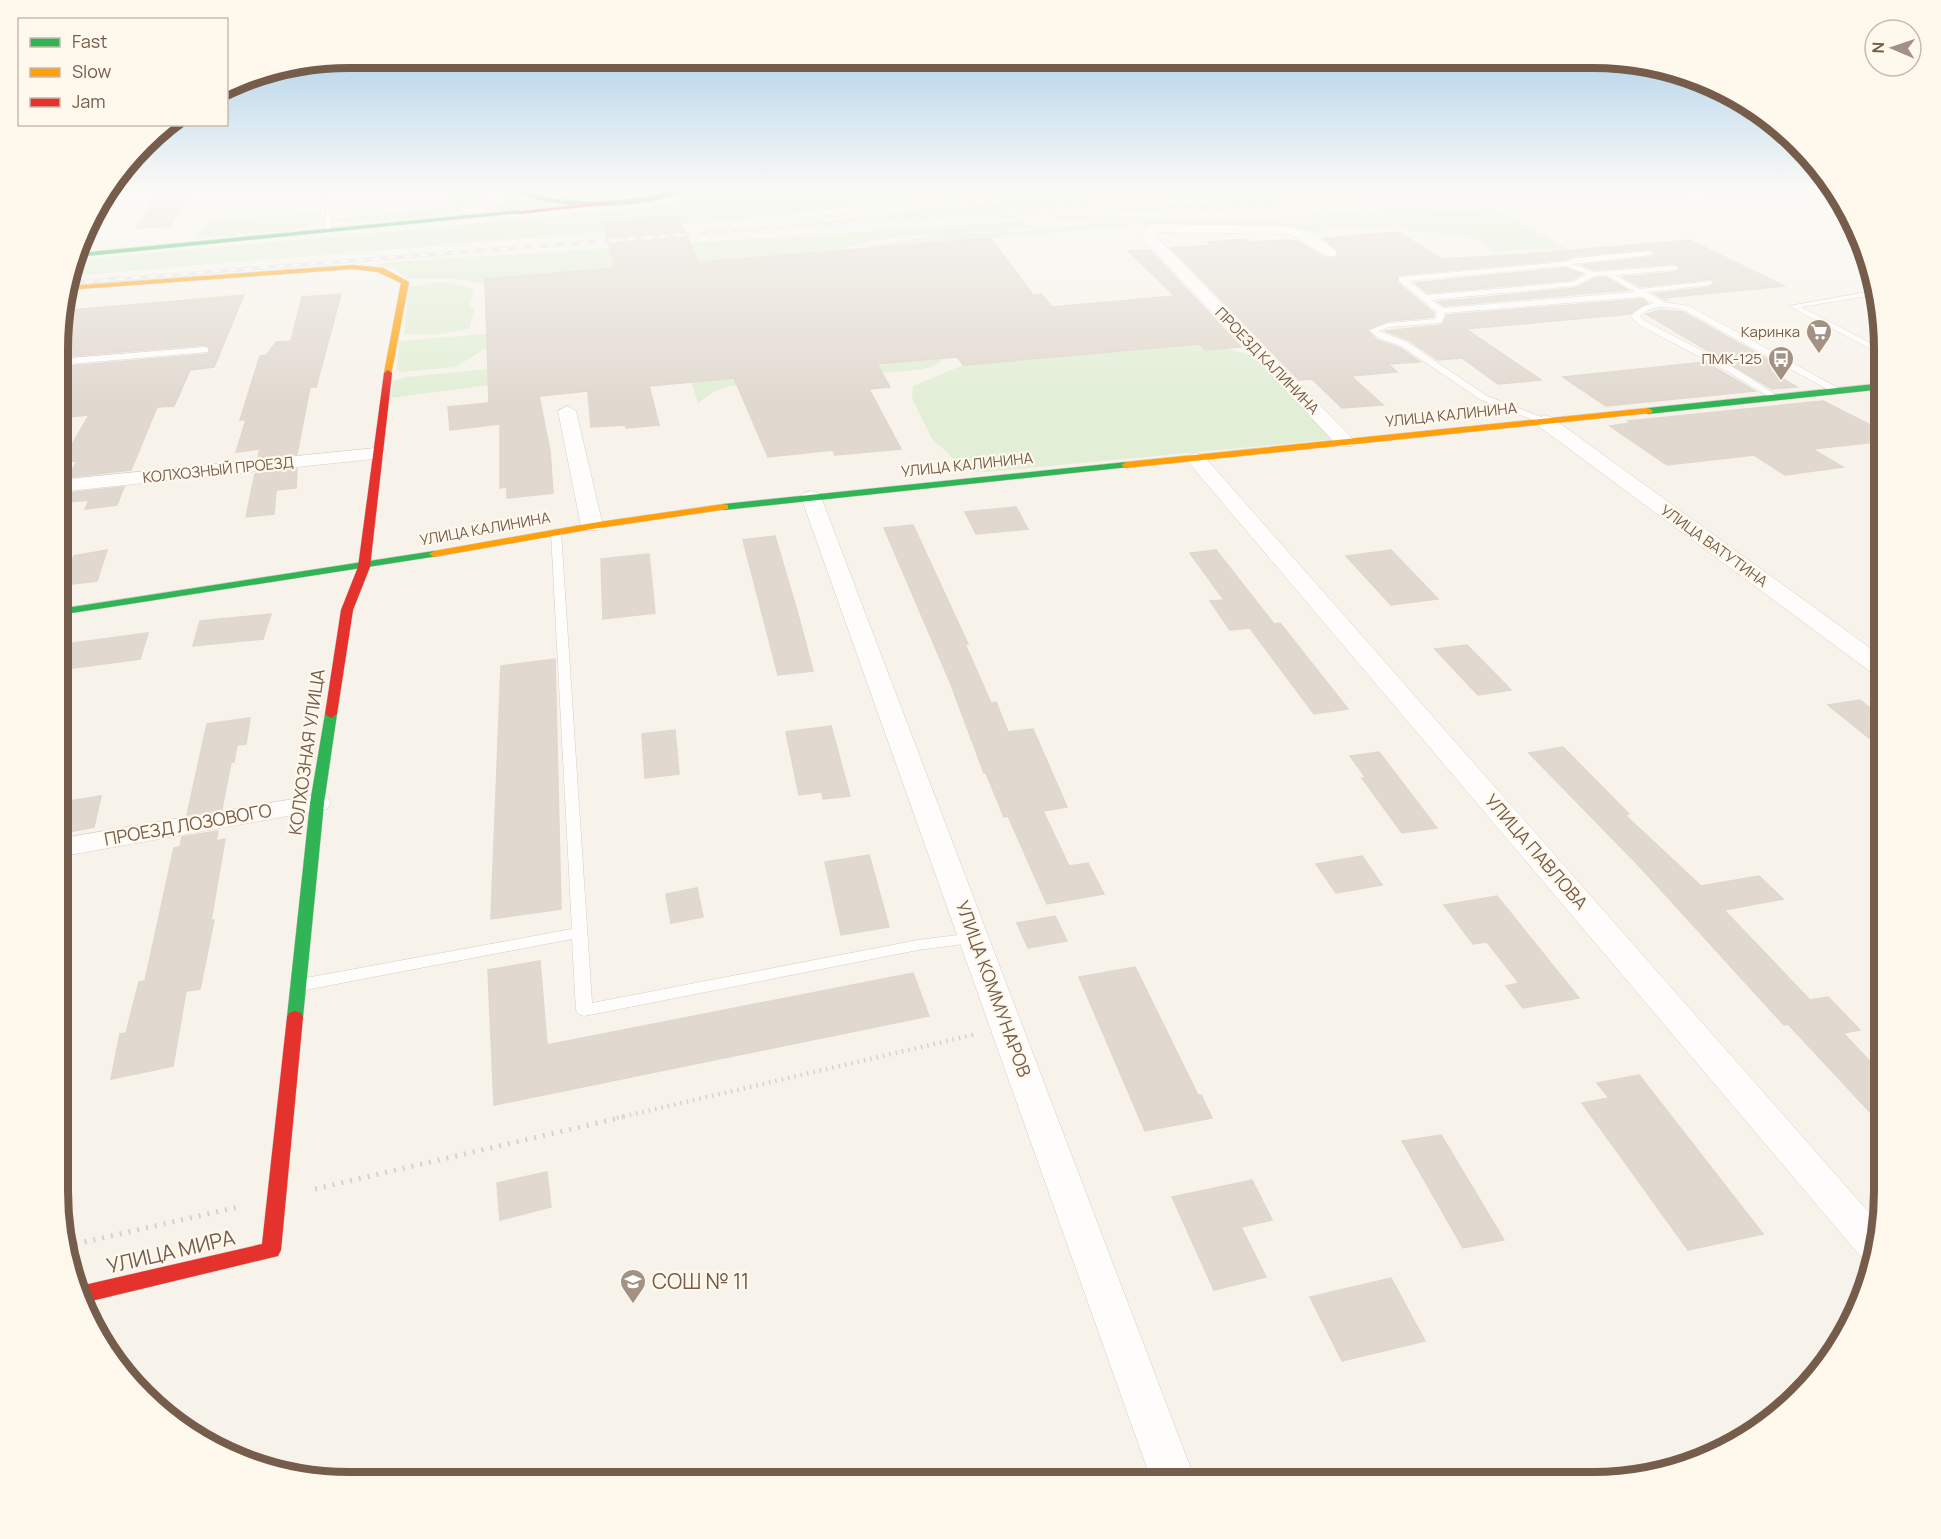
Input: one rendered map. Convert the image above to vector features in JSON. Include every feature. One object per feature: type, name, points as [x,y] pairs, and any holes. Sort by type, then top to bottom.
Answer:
[{"type":"street","name":"ПРОЕЗД КАЛИНИНА","points":[[1171,260],[1345,442]]},
{"type":"street","name":"КОЛХОЗНАЯ УЛИЦА","points":[[74,287],[353,267],[374,267],[392,272],[405,282],[382,403],[364,567],[346,610],[317,803],[270,1250]]},
{"type":"street","name":"УЛИЦА КАЛИНИНА","points":[[68,611],[364,567],[592,526],[811,497],[1197,459],[1774,396],[1874,388]]},
{"type":"street","points":[[567,411],[592,526]]},
{"type":"street","name":"УЛИЦА ВАТУТИНА","points":[[1544,421],[1874,663]]},
{"type":"street","name":"КОЛХОЗНЫЙ ПРОЕЗД","points":[[68,485],[376,454]]},
{"type":"street","name":"УЛИЦА ПАВЛОВА","points":[[1197,459],[1869,1239]]},
{"type":"street","name":"УЛИЦА КОММУНАРОВ","points":[[811,497],[1170,1472]]},
{"type":"street","name":"ПРОЕЗД ЛОЗОВОГО","points":[[68,846],[317,803]]},
{"type":"street","name":"УЛИЦА МИРА","points":[[87,1294],[270,1250]]},
{"type":"lane","points":[[1577,260],[1565,264],[1402,279],[1441,310],[1709,284]]},
{"type":"lane","points":[[1565,264],[1593,274],[1675,268]]},
{"type":"lane","points":[[1425,298],[1575,284],[1593,274]]},
{"type":"lane","points":[[1609,274],[1644,292],[1661,304]]},
{"type":"lane","points":[[1868,294],[1793,306],[1874,348]]},
{"type":"lane","points":[[1774,396],[1642,323],[1635,316],[1642,309],[1661,304],[1686,308],[1835,390]]},
{"type":"lane","points":[[1441,310],[1439,321],[1388,325],[1373,330],[1381,336],[1404,344],[1484,398],[1544,421]]},
{"type":"lane","points":[[68,361],[205,350]]},
{"type":"lane","points":[[556,532],[584,1010],[918,945],[974,938]]},
{"type":"lane","points":[[298,986],[578,933]]},
{"type":"path","points":[[73,1245],[1006,1027]]},
{"type":"green space","points":[[81,260],[265,260],[77,275]]},
{"type":"green space","points":[[430,260],[717,260],[486,279],[485,284],[456,279],[407,279],[395,269],[380,265],[381,263]]},
{"type":"green space","points":[[444,282],[474,289],[470,305],[474,310],[469,329],[441,334],[404,334],[409,287]]},
{"type":"green space","points":[[487,334],[488,347],[455,367],[402,372],[397,370],[399,341]]},
{"type":"green space","points":[[1200,344],[1206,350],[1227,348],[1252,356],[1336,439],[986,472],[967,471],[957,466],[949,454],[932,439],[912,398],[913,386],[963,365]]},
{"type":"green space","points":[[943,359],[932,367],[917,370],[728,386],[713,392],[698,403],[691,382]]},
{"type":"green space","points":[[488,369],[488,385],[391,398],[393,381],[407,377]]},
{"type":"building","points":[[613,260],[697,260],[698,262],[725,260],[1007,260],[1033,295],[1041,294],[1052,307],[1175,296],[1137,260],[1159,260],[1241,347],[1206,350],[1200,344],[963,365],[957,357],[877,364],[890,387],[869,389],[901,449],[835,455],[833,450],[768,457],[734,378],[649,386],[659,425],[626,428],[626,425],[591,427],[588,391],[539,396],[550,451],[553,493],[507,498],[507,487],[500,488],[500,424],[450,430],[448,407],[489,403],[485,279],[615,268]]},
{"type":"building","points":[[1182,260],[1564,260],[1399,275],[1398,283],[1434,313],[1433,317],[1388,321],[1367,330],[1377,340],[1400,348],[1420,362],[1388,364],[1397,372],[1351,376],[1383,405],[1342,408],[1312,379],[1299,380]]},
{"type":"building","points":[[1627,260],[1731,260],[1784,286],[1663,298],[1668,301],[1654,294],[1709,287],[1715,282],[1712,279],[1640,287],[1623,277],[1675,272],[1681,267],[1675,264],[1594,270],[1582,265]]},
{"type":"building","points":[[1564,268],[1582,274],[1572,280],[1428,293],[1415,283]]},
{"type":"building","points":[[1605,277],[1628,290],[1444,306],[1438,302],[1575,288],[1596,278]]},
{"type":"building","points":[[341,294],[316,387],[310,387],[297,454],[258,458],[260,449],[236,452],[246,420],[240,420],[260,356],[267,355],[276,342],[291,341],[302,297]]},
{"type":"building","points":[[244,295],[214,367],[190,370],[174,406],[157,407],[131,470],[69,477],[77,461],[68,462],[68,452],[89,415],[68,417],[68,366],[208,354],[210,348],[205,345],[68,356],[70,310]]},
{"type":"building","points":[[1642,299],[1648,303],[1630,314],[1466,329],[1541,380],[1498,384],[1462,358],[1438,360],[1408,340],[1385,331],[1442,325],[1447,315]]},
{"type":"building","points":[[1661,310],[1683,312],[1785,369],[1768,370],[1797,387],[1772,389],[1646,314]]},
{"type":"building","points":[[1705,362],[1755,391],[1606,406],[1563,377]]},
{"type":"building","points":[[1823,401],[1874,427],[1874,442],[1812,449],[1843,467],[1785,475],[1754,455],[1667,465],[1610,426],[1631,423],[1628,421]]},
{"type":"building","points":[[297,469],[296,488],[276,490],[274,514],[246,517],[255,474]]},
{"type":"building","points":[[124,487],[117,505],[85,509],[89,500],[68,502],[68,493]]},
{"type":"building","points":[[1016,507],[1028,529],[976,534],[965,512]]},
{"type":"building","points":[[913,525],[968,644],[965,644],[991,703],[996,702],[1008,732],[1033,729],[1067,807],[1043,811],[1069,866],[1088,863],[1104,894],[1047,904],[1008,816],[1004,817],[986,773],[984,773],[950,682],[884,528]]},
{"type":"building","points":[[775,536],[813,671],[778,675],[743,540]]},
{"type":"building","points":[[107,550],[97,581],[68,585],[68,573],[74,556]]},
{"type":"building","points":[[1216,550],[1274,624],[1280,623],[1348,709],[1314,714],[1250,628],[1230,630],[1210,601],[1224,600],[1190,553]]},
{"type":"building","points":[[1391,550],[1438,599],[1391,605],[1346,556]]},
{"type":"building","points":[[649,554],[655,613],[603,619],[601,559]]},
{"type":"building","points":[[271,614],[263,639],[193,646],[200,621]]},
{"type":"building","points":[[148,633],[140,659],[68,669],[68,644]]},
{"type":"building","points":[[1467,645],[1511,690],[1478,695],[1435,649]]},
{"type":"building","points":[[555,659],[561,909],[491,919],[501,666]]},
{"type":"building","points":[[1860,700],[1874,711],[1874,742],[1828,705]]},
{"type":"building","points":[[250,718],[246,744],[237,745],[234,762],[231,762],[222,809],[187,815],[207,724]]},
{"type":"building","points":[[831,726],[850,796],[823,799],[822,792],[799,795],[786,732]]},
{"type":"building","points":[[675,730],[679,774],[645,778],[642,734]]},
{"type":"building","points":[[1563,747],[1629,814],[1625,815],[1701,886],[1759,876],[1783,899],[1724,910],[1810,1000],[1828,997],[1860,1030],[1843,1033],[1874,1066],[1874,1116],[1788,1024],[1784,1025],[1640,867],[1529,753]]},
{"type":"building","points":[[1379,752],[1437,828],[1402,833],[1362,778],[1366,778],[1350,756]]},
{"type":"building","points":[[101,796],[94,827],[68,832],[68,801]]},
{"type":"building","points":[[218,831],[216,841],[225,839],[211,920],[214,920],[200,989],[186,991],[173,1066],[111,1079],[120,1034],[126,1033],[139,982],[145,981],[174,848],[180,847],[182,837]]},
{"type":"building","points":[[869,855],[889,927],[841,935],[825,862]]},
{"type":"building","points":[[1362,856],[1382,885],[1336,893],[1316,864]]},
{"type":"building","points":[[697,888],[703,917],[671,923],[666,894]]},
{"type":"building","points":[[1497,896],[1579,998],[1523,1008],[1506,986],[1519,983],[1487,942],[1473,944],[1444,905]]},
{"type":"building","points":[[1055,916],[1067,941],[1028,948],[1017,923]]},
{"type":"building","points":[[540,961],[547,1045],[913,973],[929,1016],[494,1105],[488,970]]},
{"type":"building","points":[[1135,967],[1198,1095],[1201,1095],[1212,1118],[1145,1131],[1079,977]]},
{"type":"building","points":[[1639,1075],[1763,1234],[1688,1250],[1582,1103],[1609,1098],[1597,1083]]},
{"type":"building","points":[[1441,1135],[1504,1240],[1463,1248],[1402,1141]]},
{"type":"building","points":[[547,1172],[551,1207],[500,1220],[497,1183]]},
{"type":"building","points":[[1252,1180],[1272,1220],[1241,1227],[1266,1277],[1214,1290],[1172,1197]]},
{"type":"building","points":[[1391,1278],[1425,1341],[1342,1361],[1310,1297]]},
{"type":"railway","points":[[76,282],[364,260]]},
{"type":"traffic: fast","points":[[1648,411],[1874,387]]},
{"type":"traffic: fast","points":[[724,507],[1126,465]]},
{"type":"traffic: fast","points":[[68,611],[434,554]]},
{"type":"traffic: fast","points":[[295,1017],[317,803],[331,714]]},
{"type":"traffic: slow","points":[[74,287],[353,267],[380,270],[405,282],[388,373]]},
{"type":"traffic: slow","points":[[1126,465],[1648,411]]},
{"type":"traffic: slow","points":[[434,554],[592,526],[724,507]]},
{"type":"traffic: jam","points":[[331,714],[347,610],[364,567],[388,373]]},
{"type":"traffic: jam","points":[[87,1293],[271,1250],[295,1017]]},
{"type":"place","name":"Каринка","points":[[1819,355]]},
{"type":"place","name":"ПМК-125","points":[[1781,382]]},
{"type":"place","name":"СОШ № 11","points":[[633,1305]]}]
